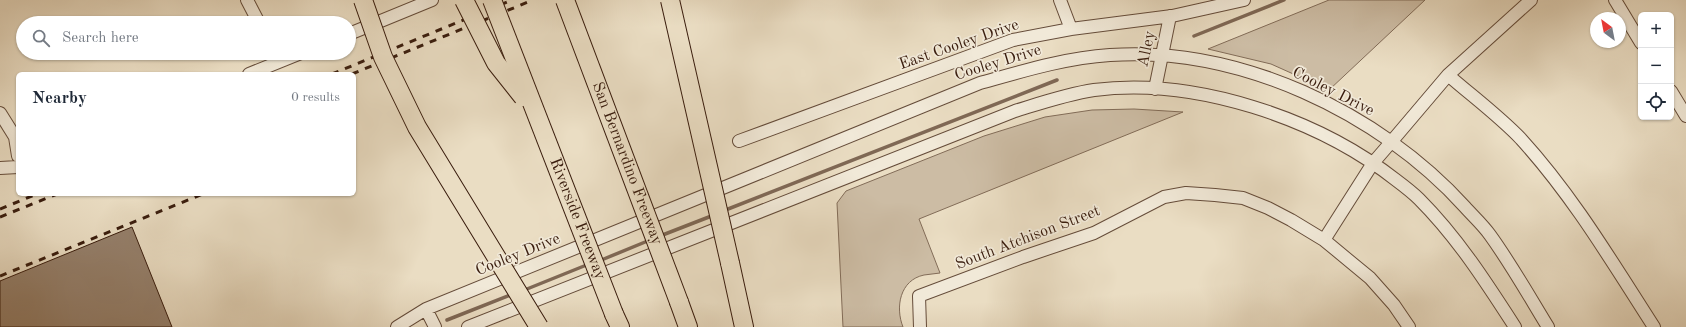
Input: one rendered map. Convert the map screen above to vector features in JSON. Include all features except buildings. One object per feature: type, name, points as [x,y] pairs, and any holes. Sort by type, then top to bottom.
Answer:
[{"type":"highway","points":[[363,0],[383,56],[417,127],[539,327]]},
{"type":"highway","points":[[464,0],[496,63],[535,111]]},
{"type":"highway","points":[[492,0],[535,111]]},
{"type":"highway","name":"San Bernardino Freeway","points":[[566,0],[688,327]]},
{"type":"highway","points":[[670,0],[744,327]]},
{"type":"highway","name":"Riverside Freeway","points":[[535,111],[617,320]]},
{"type":"street","points":[[247,0],[255,16]]},
{"type":"street","points":[[356,31],[432,0]]},
{"type":"street","points":[[1060,0],[1072,30]]},
{"type":"street","name":"East Cooley Drive","points":[[739,141],[1013,40],[1170,16],[1244,0]]},
{"type":"street","points":[[1324,240],[1374,163],[1448,75],[1532,0]]},
{"type":"street","points":[[1615,0],[1638,38]]},
{"type":"street","name":"Alley","points":[[1155,89],[1170,16]]},
{"type":"street","name":"Cooley Drive","points":[[397,327],[426,309],[980,83],[1047,64],[1110,55],[1193,58],[1267,77],[1328,103],[1392,140],[1443,182],[1489,234],[1548,327]]},
{"type":"street","points":[[252,72],[272,60]]},
{"type":"street","points":[[1448,75],[1520,138],[1552,176],[1585,219],[1654,327]]},
{"type":"street","points":[[468,327],[1015,111],[1093,90],[1130,88],[1155,89],[1205,95],[1253,106],[1317,132],[1374,163],[1418,198],[1451,233],[1514,327]]},
{"type":"street","points":[[1674,96],[1686,116]]},
{"type":"street","points":[[0,113],[15,137],[16,143]]},
{"type":"street","points":[[0,168],[16,167]]},
{"type":"street","name":"South Atchison Street","points":[[920,327],[919,296],[1023,257],[1094,233],[1164,197],[1186,193],[1215,194],[1243,198],[1291,220],[1324,240],[1370,278],[1394,305],[1409,327]]},
{"type":"street","points":[[426,309],[435,327]]},
{"type":"shaded area","points":[[1329,0],[1425,0],[1329,90],[1271,64],[1208,49]]},
{"type":"shaded area","points":[[1134,109],[1183,112],[919,219],[940,273],[924,275],[909,282],[902,295],[900,303],[903,327],[843,327],[837,203],[846,191],[984,136],[1045,117],[1092,110]]},
{"type":"waterway","points":[[1194,36],[1284,0]]},
{"type":"waterway","points":[[723,211],[1057,80]]},
{"type":"waterway","points":[[660,236],[714,215]]},
{"type":"waterway","points":[[599,261],[650,240]]},
{"type":"waterway","points":[[522,291],[589,264]]},
{"type":"waterway","points":[[447,320],[513,294]]},
{"type":"railway","points":[[337,72],[512,0]]},
{"type":"railway","points":[[356,72],[533,0]]},
{"type":"railway","points":[[0,209],[32,196]]},
{"type":"railway","points":[[0,217],[52,196]]},
{"type":"railway","points":[[0,276],[198,196]]}]
